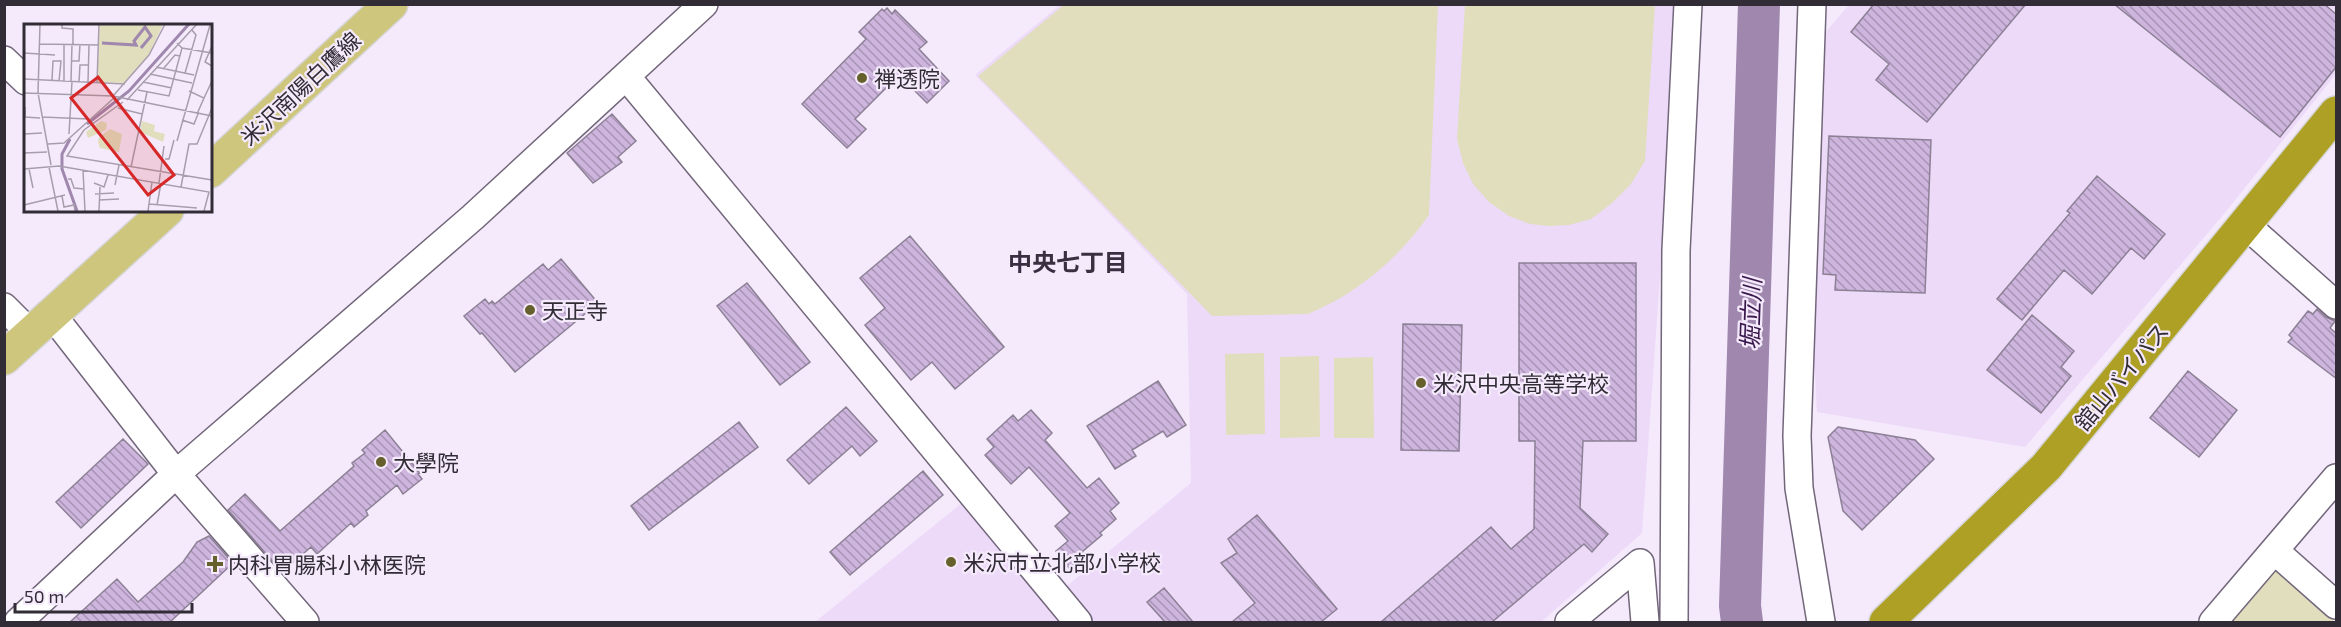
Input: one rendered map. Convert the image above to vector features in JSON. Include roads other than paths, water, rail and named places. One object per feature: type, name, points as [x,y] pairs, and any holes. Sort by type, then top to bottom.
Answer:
[{"type":"highway","name":"舘山バイパス","points":[[1886,622],[2046,466],[2337,113]]},
{"type":"main road","name":"米沢南陽白鷹線","points":[[212,169],[391,4]]},
{"type":"main road","points":[[4,358],[42,325],[160,212]]},
{"type":"street","points":[[18,622],[176,474],[473,217],[704,4]]},
{"type":"street","points":[[1674,622],[1676,250],[1688,4]]},
{"type":"street","points":[[1818,9],[1797,436],[1799,488],[1821,622]]},
{"type":"street","points":[[4,60],[24,79]]},
{"type":"street","points":[[626,76],[1078,622]]},
{"type":"street","points":[[2246,225],[2337,305]]},
{"type":"street","points":[[4,307],[42,325],[305,622]]},
{"type":"street","points":[[2213,622],[2337,478]]},
{"type":"street","points":[[2275,551],[2337,605]]},
{"type":"street","points":[[1569,622],[1640,563],[1645,622]]},
{"type":"waterway","name":"堀立川","points":[[1742,622],[1740,606],[1759,4]]},
{"type":"place","name":"禅透院","points":[[862,78]]},
{"type":"place","name":"天正寺","points":[[530,310]]},
{"type":"place","name":"米沢中央高等学校","points":[[1421,383]]},
{"type":"place","name":"大學院","points":[[381,462]]},
{"type":"place","name":"米沢市立北部小学校","points":[[951,562]]},
{"type":"place","name":"内科胃腸科小林医院","points":[[215,564]]},
{"type":"district","name":"中央七丁目","points":[[1068,261]]}]
